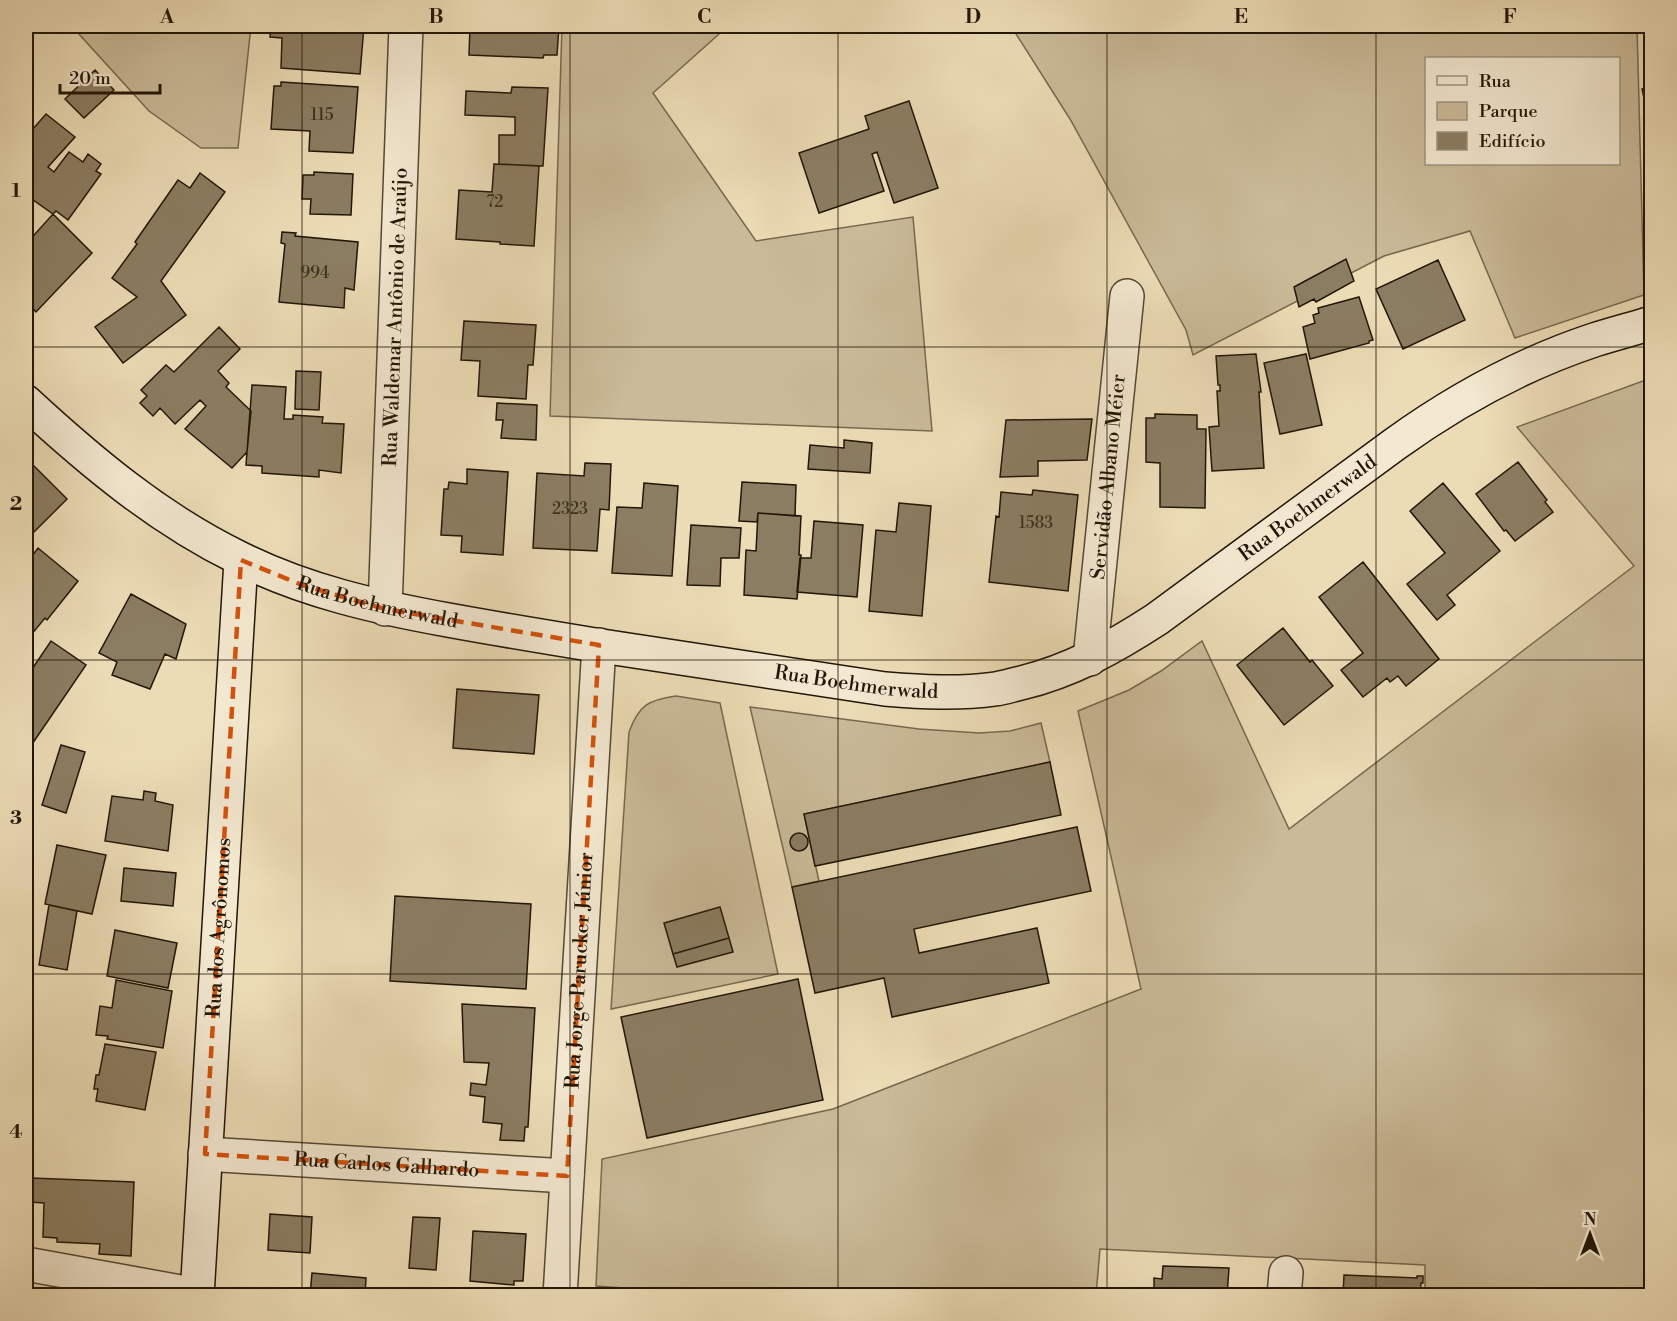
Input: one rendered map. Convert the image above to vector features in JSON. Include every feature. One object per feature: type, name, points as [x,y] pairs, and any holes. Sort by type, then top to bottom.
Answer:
[{"type":"street","name":"Rua Waldemar Antônio de Araújo","points":[[385,609],[406,26]]},
{"type":"street","name":"Servidão Albano Méier","points":[[1090,659],[1127,296]]},
{"type":"street","name":"Rua Boehmerwald","points":[[26,402],[76,449],[143,501],[201,539],[241,560],[302,585],[349,600],[385,609],[523,634],[885,689],[938,693],[997,689],[1047,676],[1090,659],[1157,619],[1395,444],[1473,393],[1583,344],[1652,323]]},
{"type":"street","name":"Rua dos Agrônomos","points":[[197,1295],[241,560]]},
{"type":"street","name":"Rua Jorge Parucker Júnior","points":[[560,1296],[599,645]]},
{"type":"street","name":"Rua Carlos Galhardo","points":[[205,1154],[567,1176]]},
{"type":"street","points":[[26,1264],[197,1295]]},
{"type":"highlighted area","points":[[241,560],[302,585],[385,609],[599,645],[567,1176],[205,1154]]},
{"type":"green space","points":[[80,26],[251,26],[238,148],[201,148],[149,111],[78,33]]},
{"type":"green space","points":[[562,26],[728,26],[653,93],[756,241],[913,217],[932,431],[550,416]]},
{"type":"green space","points":[[1011,26],[1637,26],[1644,295],[1515,338],[1470,231],[1384,256],[1193,355],[1186,330],[1070,119]]},
{"type":"green space","points":[[1651,378],[1651,1295],[1425,1295],[1425,1265],[1100,1249],[1096,1295],[652,1296],[652,1290],[596,1286],[602,1159],[833,1109],[1141,989],[1078,711],[1129,690],[1161,671],[1202,641],[1289,829],[1634,566],[1517,427]]},
{"type":"green space","points":[[676,696],[720,703],[778,974],[611,1009],[629,732],[646,705]]},
{"type":"green space","points":[[750,707],[919,729],[979,733],[1010,731],[1041,723],[1050,762],[804,814],[819,881],[792,887]]},
{"type":"building","points":[[271,26],[364,26],[360,74],[281,68],[282,38],[270,37]]},
{"type":"building","points":[[470,26],[559,26],[557,55],[544,55],[543,58],[469,55]]},
{"type":"building","points":[[95,70],[114,90],[84,118],[65,99]]},
{"type":"building","points":[[281,82],[358,87],[353,153],[309,151],[310,131],[271,129],[274,86],[281,86]]},
{"type":"building","points":[[1652,86],[1652,134],[1642,89]]},
{"type":"building","points":[[512,87],[548,88],[543,166],[499,164],[499,135],[515,135],[515,117],[465,115],[466,91],[511,93]]},
{"type":"building","points":[[909,101],[938,188],[894,203],[877,152],[872,154],[884,191],[819,213],[799,153],[869,129],[865,116]]},
{"type":"building","points":[[46,114],[75,137],[48,167],[54,172],[69,152],[83,162],[88,154],[101,164],[96,171],[101,174],[68,220],[56,211],[53,214],[26,195],[26,137]]},
{"type":"building","points":[[494,164],[539,166],[534,246],[456,239],[459,190],[492,192]]},
{"type":"building","points":[[314,172],[353,174],[351,215],[310,214],[311,199],[302,199],[303,175],[314,175]]},
{"type":"building","points":[[200,173],[225,192],[161,281],[186,315],[123,363],[95,327],[137,297],[112,278],[178,180],[190,188]]},
{"type":"building","points":[[53,214],[92,253],[36,312],[26,301],[26,244]]},
{"type":"building","points":[[282,232],[296,233],[295,236],[358,242],[354,290],[345,288],[344,308],[279,302],[285,244],[281,243]]},
{"type":"building","points":[[1346,259],[1354,281],[1316,302],[1314,299],[1299,307],[1294,287]]},
{"type":"building","points":[[1438,260],[1465,320],[1403,349],[1376,289]]},
{"type":"building","points":[[1359,297],[1373,340],[1310,359],[1303,327],[1315,323],[1313,315],[1319,313],[1318,308]]},
{"type":"building","points":[[464,321],[536,325],[533,365],[528,365],[526,399],[478,396],[480,361],[461,360]]},
{"type":"building","points":[[219,327],[240,349],[218,371],[229,383],[226,387],[251,411],[247,452],[232,468],[185,429],[206,406],[200,400],[175,424],[160,408],[153,416],[140,403],[147,396],[141,390],[166,365],[174,372]]},
{"type":"building","points":[[1256,354],[1261,392],[1259,392],[1264,468],[1212,471],[1209,427],[1219,426],[1217,391],[1220,391],[1220,385],[1218,385],[1216,356]]},
{"type":"building","points":[[1306,354],[1322,425],[1280,434],[1264,363]]},
{"type":"building","points":[[296,371],[321,372],[319,410],[295,409]]},
{"type":"building","points":[[252,385],[286,387],[284,419],[293,419],[293,415],[323,417],[322,423],[344,424],[341,473],[319,470],[319,477],[262,473],[262,466],[246,465]]},
{"type":"building","points":[[497,403],[537,405],[536,440],[501,438],[503,420],[496,420]]},
{"type":"building","points":[[1155,414],[1197,415],[1197,429],[1206,429],[1205,508],[1160,507],[1160,463],[1146,462],[1146,418],[1155,418]]},
{"type":"building","points":[[1092,419],[1087,460],[1038,461],[1038,476],[1000,477],[1006,420]]},
{"type":"building","points":[[844,440],[872,443],[870,473],[808,469],[810,445],[844,448]]},
{"type":"building","points":[[27,459],[67,499],[26,540],[26,461]]},
{"type":"building","points":[[1518,462],[1547,500],[1545,502],[1553,512],[1515,541],[1506,530],[1504,531],[1476,494]]},
{"type":"building","points":[[585,463],[611,464],[609,510],[600,509],[597,551],[533,548],[537,473],[584,476]]},
{"type":"building","points":[[467,469],[508,472],[503,555],[461,552],[462,536],[441,535],[444,489],[448,489],[449,482],[467,484]]},
{"type":"building","points":[[742,482],[796,485],[795,516],[758,513],[757,522],[739,521]]},
{"type":"building","points":[[644,483],[678,486],[672,576],[612,573],[617,507],[642,508]]},
{"type":"building","points":[[1443,483],[1500,551],[1447,595],[1455,605],[1437,620],[1407,584],[1445,553],[1410,511]]},
{"type":"building","points":[[1033,490],[1078,495],[1068,591],[989,582],[1001,492],[1032,495]]},
{"type":"building","points":[[899,503],[931,506],[922,616],[869,611],[876,530],[896,532]]},
{"type":"building","points":[[758,513],[801,516],[799,555],[801,555],[797,599],[744,595],[746,550],[756,551]]},
{"type":"building","points":[[814,521],[863,525],[857,597],[797,592],[800,558],[811,558]]},
{"type":"building","points":[[691,525],[741,528],[739,558],[721,558],[720,586],[687,585]]},
{"type":"building","points":[[38,548],[78,581],[47,620],[45,618],[31,635],[26,631],[26,564]]},
{"type":"building","points":[[1363,562],[1439,659],[1406,686],[1398,676],[1390,682],[1387,678],[1363,697],[1341,670],[1363,653],[1319,597]]},
{"type":"building","points":[[131,594],[186,624],[176,659],[165,654],[150,689],[112,675],[117,662],[99,653]]},
{"type":"building","points":[[1283,628],[1333,686],[1284,725],[1237,665]]},
{"type":"building","points":[[51,641],[86,665],[26,753],[26,678]]},
{"type":"building","points":[[457,689],[539,695],[534,754],[453,748]]},
{"type":"building","points":[[61,745],[85,752],[66,813],[42,805]]},
{"type":"building","points":[[1050,762],[1061,815],[815,866],[804,814]]},
{"type":"building","points":[[144,791],[156,793],[155,801],[173,805],[168,851],[105,841],[112,796],[143,800]]},
{"type":"building","points":[[1077,827],[1091,891],[914,929],[919,953],[1037,928],[1049,983],[892,1017],[884,978],[815,993],[792,887]]},
{"type":"building","points":[[799,833],[805,836],[808,842],[805,848],[799,851],[793,848],[790,842],[793,836]]},
{"type":"building","points":[[57,845],[106,855],[92,914],[45,904]]},
{"type":"building","points":[[124,868],[176,873],[173,906],[121,901]]},
{"type":"building","points":[[395,896],[531,904],[526,989],[390,981]]},
{"type":"building","points":[[49,905],[77,911],[67,970],[39,965]]},
{"type":"building","points":[[720,907],[729,938],[673,954],[664,923]]},
{"type":"building","points":[[115,930],[177,943],[168,988],[107,976]]},
{"type":"building","points":[[729,938],[733,952],[677,967],[673,954]]},
{"type":"building","points":[[798,979],[823,1100],[647,1138],[621,1017]]},
{"type":"building","points":[[116,980],[172,991],[163,1048],[107,1039],[108,1036],[96,1035],[100,1006],[112,1008]]},
{"type":"building","points":[[462,1004],[535,1008],[528,1127],[525,1127],[524,1141],[500,1140],[502,1124],[483,1122],[485,1097],[470,1095],[471,1083],[486,1085],[489,1063],[464,1062]]},
{"type":"building","points":[[26,1015],[32,1016],[27,1086],[26,1086]]},
{"type":"building","points":[[105,1044],[156,1052],[145,1110],[96,1101],[98,1089],[94,1089],[96,1075],[99,1075]]},
{"type":"building","points":[[31,1178],[134,1182],[131,1256],[99,1254],[100,1244],[57,1242],[57,1238],[43,1237],[44,1203],[30,1202]]},
{"type":"building","points":[[270,1214],[312,1217],[310,1253],[268,1250]]},
{"type":"building","points":[[413,1217],[440,1218],[436,1270],[409,1268]]},
{"type":"building","points":[[473,1231],[526,1234],[523,1281],[514,1281],[514,1285],[470,1281]]},
{"type":"building","points":[[1163,1266],[1229,1268],[1227,1296],[1154,1296],[1154,1278],[1162,1279]]},
{"type":"building","points":[[312,1273],[366,1278],[365,1296],[310,1296]]},
{"type":"building","points":[[1344,1275],[1417,1278],[1417,1276],[1423,1276],[1423,1283],[1421,1283],[1420,1296],[1343,1296]]},
{"type":"building","points":[[629,1288],[680,1292],[680,1296],[628,1296]]}]
